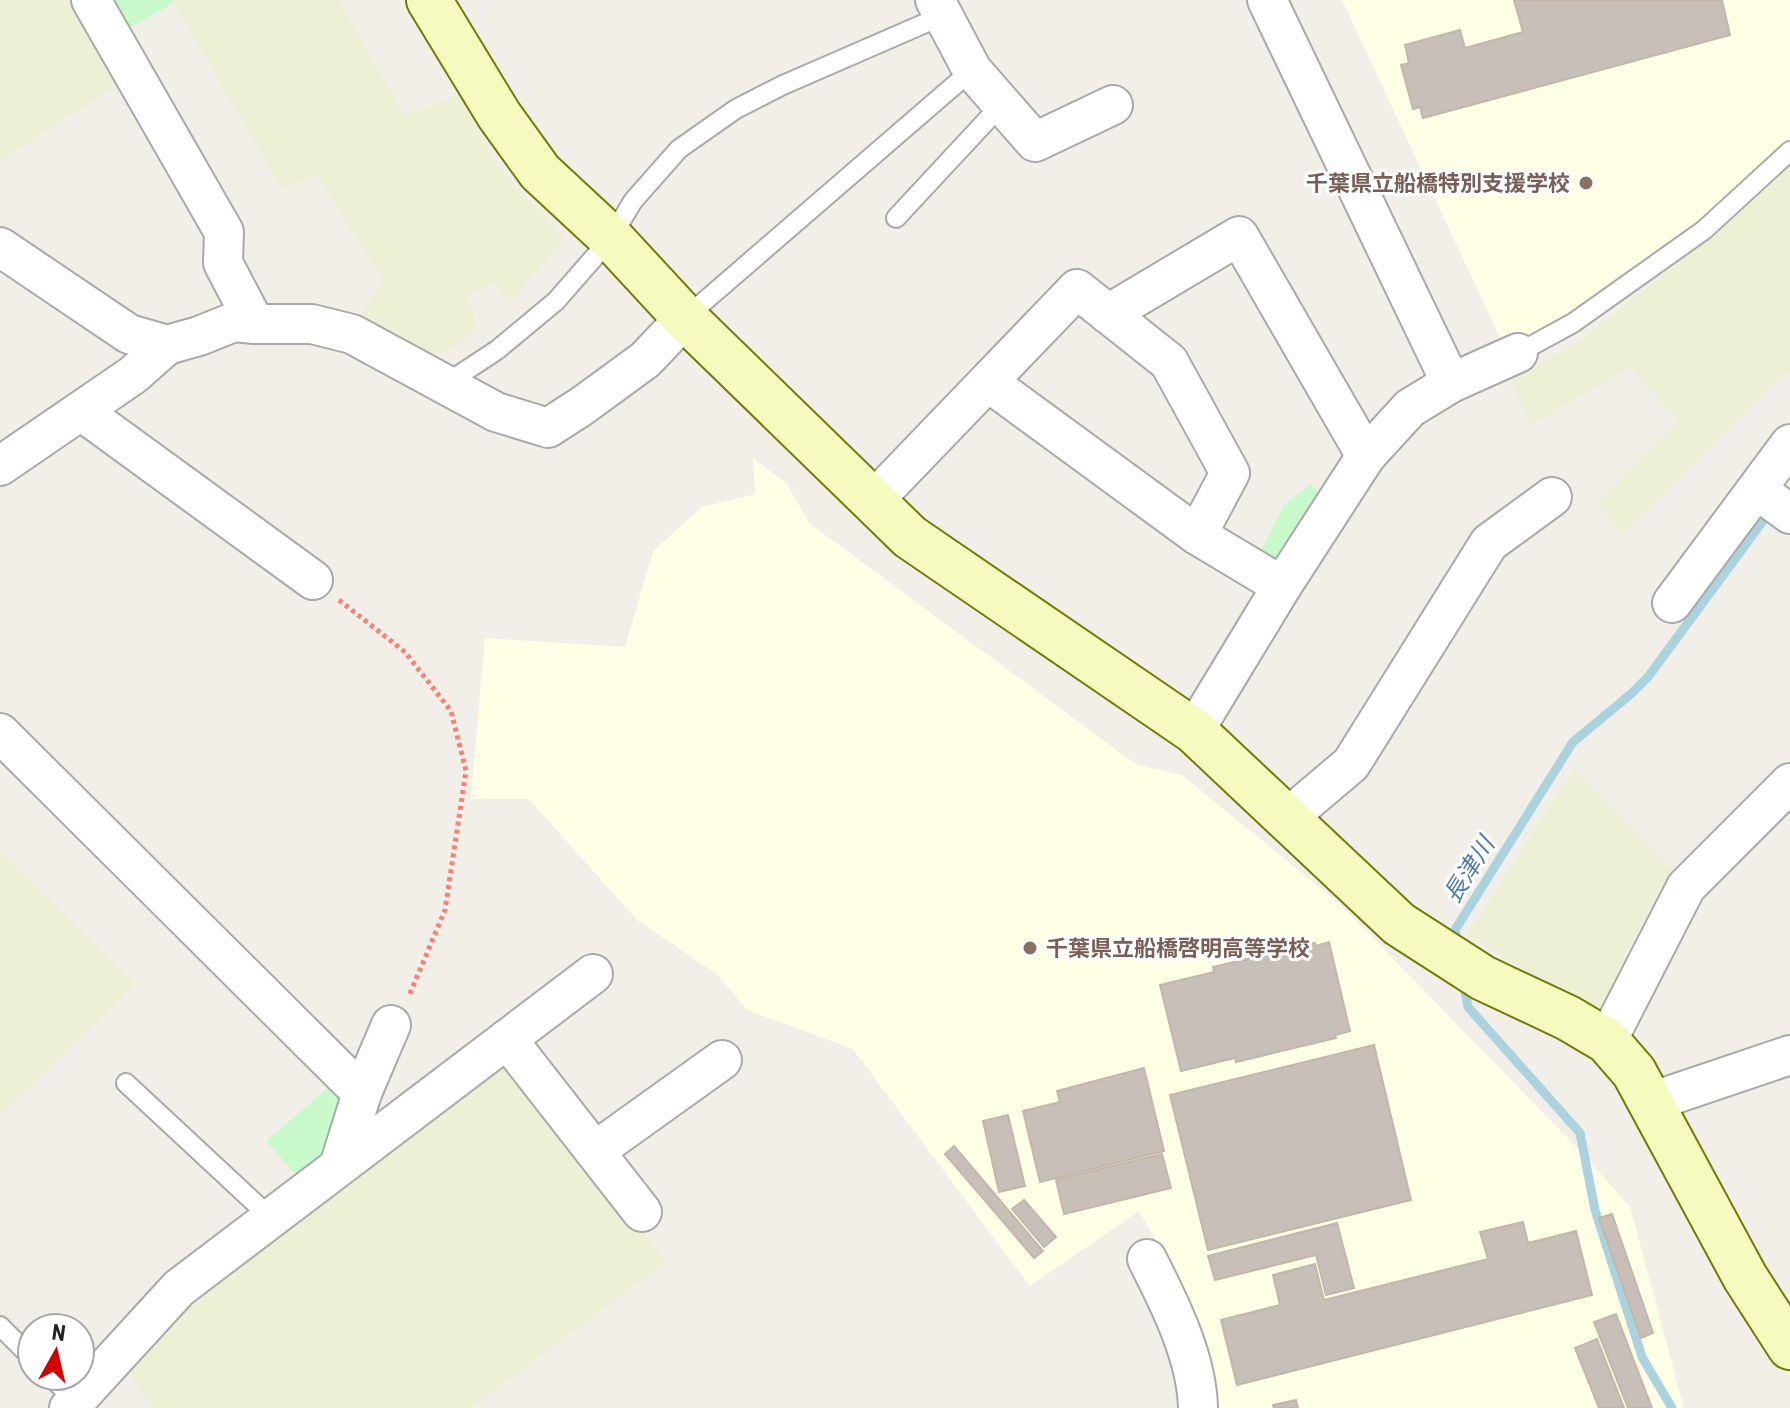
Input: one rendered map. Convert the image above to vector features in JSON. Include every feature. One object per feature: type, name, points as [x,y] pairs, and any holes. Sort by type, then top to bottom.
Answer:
[{"type":"street","points":[[91,0],[224,232],[223,263],[255,324]]},
{"type":"street","points":[[429,0],[499,115],[540,172],[611,238],[685,318],[910,537],[1194,731],[1399,924],[1483,978],[1568,1018],[1607,1041],[1634,1072],[1745,1277],[1790,1347]]},
{"type":"street","points":[[1267,0],[1451,383]]},
{"type":"street","points":[[940,8],[972,70],[1035,142],[1113,105]]},
{"type":"street","points":[[1108,314],[1239,236],[1366,456]]},
{"type":"street","points":[[0,247],[129,334],[167,345]]},
{"type":"street","points":[[873,501],[1077,289],[1169,362],[1230,473],[1197,535]]},
{"type":"street","points":[[0,466],[133,375],[167,345],[234,322],[312,324],[352,334],[496,412],[548,428],[645,360],[685,318]]},
{"type":"street","points":[[1194,731],[1366,456],[1410,408],[1451,383],[1518,353]]},
{"type":"street","points":[[988,382],[1197,535],[1282,586]]},
{"type":"street","points":[[81,411],[313,580]]},
{"type":"street","points":[[1672,603],[1790,444]]},
{"type":"street","points":[[1757,490],[1790,514]]},
{"type":"street","points":[[1286,819],[1351,764],[1489,543],[1552,497]]},
{"type":"street","points":[[0,733],[362,1093]]},
{"type":"street","points":[[1607,1041],[1686,887],[1790,783]]},
{"type":"street","points":[[65,1395],[179,1288],[593,974]]},
{"type":"street","points":[[339,1166],[362,1093],[391,1025]]},
{"type":"street","points":[[507,1039],[642,1212]]},
{"type":"street","points":[[1651,1102],[1790,1055]]},
{"type":"street","points":[[595,1151],[722,1060]]},
{"type":"street","points":[[1147,1259],[1177,1317],[1198,1391],[1198,1408]]},
{"type":"lane","points":[[444,385],[497,350],[556,301],[611,238],[633,201],[679,149],[736,109],[940,8]]},
{"type":"lane","points":[[685,318],[972,70]]},
{"type":"lane","points":[[896,218],[1002,104]]},
{"type":"lane","points":[[1518,353],[1573,323],[1704,230],[1790,151]]},
{"type":"lane","points":[[126,1083],[271,1218]]},
{"type":"lane","points":[[0,1326],[16,1342]]},
{"type":"path","points":[[313,580],[405,652],[451,711],[466,771],[445,910],[408,998],[391,1025]]},
{"type":"shaded area","points":[[0,0],[77,0],[125,80],[0,161]]},
{"type":"shaded area","points":[[172,0],[339,0],[405,117],[460,93],[496,165],[565,238],[510,302],[494,284],[467,295],[478,326],[449,351],[436,355],[358,319],[383,280],[316,174],[282,190]]},
{"type":"shaded area","name":"千葉県立船橋特別支援学校","points":[[1342,0],[1790,0],[1790,143],[1697,222],[1571,314],[1519,344],[1502,342]]},
{"type":"shaded area","points":[[1790,160],[1790,371],[1774,383],[1623,533],[1597,504],[1679,422],[1630,368],[1529,425],[1512,380],[1579,341],[1709,239]]},
{"type":"shaded area","name":"千葉県立船橋啓明高等学校","points":[[753,458],[787,484],[809,523],[1137,765],[1182,775],[1342,906],[1583,1154],[1630,1207],[1684,1408],[1209,1408],[1175,1272],[1139,1211],[1030,1286],[853,1049],[747,1010],[718,975],[637,920],[529,799],[471,799],[485,638],[625,647],[653,551],[702,507],[755,494]]},
{"type":"shaded area","points":[[1574,768],[1678,876],[1650,904],[1624,958],[1612,995],[1599,1010],[1467,936]]},
{"type":"shaded area","points":[[0,851],[137,984],[0,1114]]},
{"type":"shaded area","points":[[506,1063],[667,1261],[471,1408],[154,1408],[124,1370],[184,1296]]},
{"type":"green space","points":[[106,0],[172,0],[173,3],[132,27],[120,23]]},
{"type":"green space","points":[[1310,484],[1320,494],[1280,565],[1260,553],[1284,505]]},
{"type":"green space","points":[[330,1086],[344,1102],[327,1151],[298,1177],[266,1141]]},
{"type":"building","points":[[1514,0],[1722,0],[1730,35],[1423,118],[1420,107],[1413,109],[1401,65],[1409,63],[1405,45],[1460,30],[1465,48],[1523,32]]},
{"type":"building","points":[[1329,942],[1350,1031],[1335,1035],[1336,1038],[1236,1062],[1235,1058],[1181,1071],[1160,985],[1214,972],[1213,967]]},
{"type":"building","points":[[1374,1045],[1411,1200],[1208,1250],[1170,1095]]},
{"type":"building","points":[[1144,1068],[1164,1151],[1040,1182],[1023,1111],[1060,1102],[1057,1091]]},
{"type":"building","points":[[1008,1115],[1025,1186],[999,1192],[983,1121]]},
{"type":"building","points":[[954,1146],[1043,1251],[1034,1258],[945,1154]]},
{"type":"building","points":[[1162,1154],[1171,1188],[1064,1214],[1056,1180]]},
{"type":"building","points":[[1024,1200],[1056,1237],[1044,1247],[1012,1209]]},
{"type":"building","points":[[1612,1214],[1653,1333],[1641,1338],[1599,1218]]},
{"type":"building","points":[[1523,1222],[1528,1243],[1576,1231],[1592,1295],[1237,1385],[1221,1320],[1280,1305],[1273,1275],[1315,1264],[1324,1300],[1488,1259],[1480,1232]]},
{"type":"building","points":[[1337,1223],[1354,1288],[1326,1295],[1316,1255],[1215,1280],[1208,1256]]},
{"type":"building","points":[[1616,1314],[1652,1408],[1628,1408],[1594,1322]]},
{"type":"building","points":[[1597,1339],[1624,1408],[1599,1408],[1575,1348]]},
{"type":"building","points":[[1296,1400],[1298,1408],[1274,1408],[1273,1405]]},
{"type":"waterway","name":"長津川","points":[[1458,946],[1455,930],[1573,742],[1648,677],[1771,510]]},
{"type":"waterway","name":"長津川","points":[[1463,981],[1468,1007],[1580,1133],[1595,1210],[1642,1357],[1672,1408]]},
{"type":"place","name":"千葉県立船橋特別支援学校","points":[[1586,183]]},
{"type":"place","name":"千葉県立船橋啓明高等学校","points":[[1030,948]]}]
